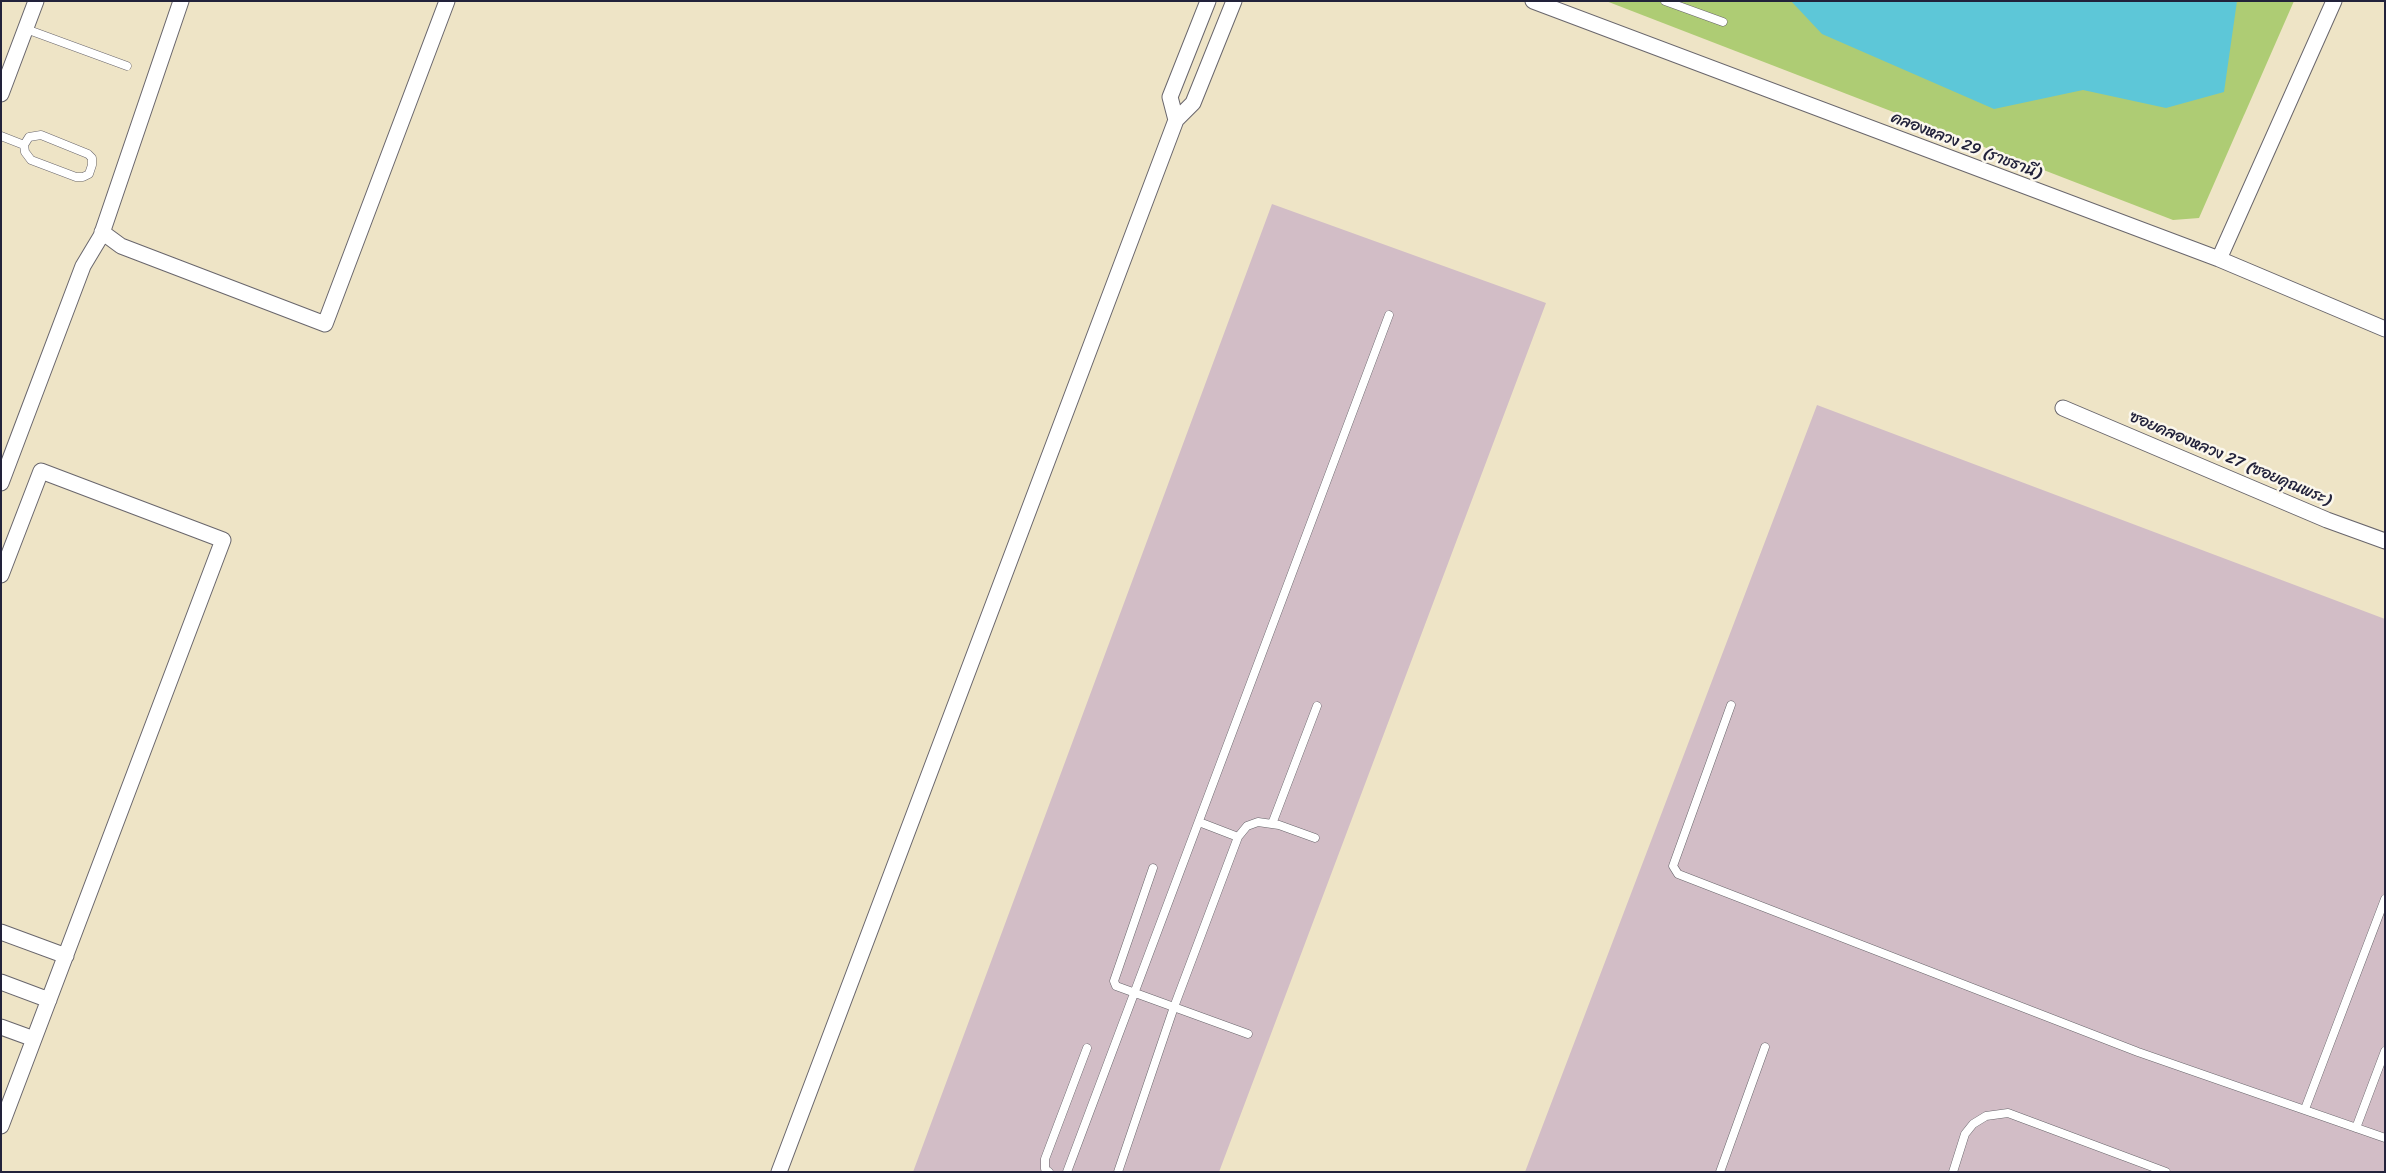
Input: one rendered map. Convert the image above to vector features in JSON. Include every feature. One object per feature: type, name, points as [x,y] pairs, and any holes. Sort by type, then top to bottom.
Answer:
[{"type":"street","points":[[1,94],[36,1]]},
{"type":"street","points":[[1,484],[83,266],[102,232],[182,1]]},
{"type":"street","points":[[102,232],[121,246],[325,324],[447,1]]},
{"type":"street","points":[[1176,120],[1170,97],[1208,1]]},
{"type":"street","points":[[779,1172],[1176,120],[1193,104],[1234,1]]},
{"type":"street","name":"คลองหลวง 29 (ราชธานี)","points":[[1533,1],[2218,259],[2385,329]]},
{"type":"street","points":[[2218,259],[2334,1]]},
{"type":"street","name":"ซอยคลองหลวง 27 (ซอยคุณพระ)","points":[[2063,408],[2327,520],[2385,541]]},
{"type":"street","points":[[1,574],[40,471],[223,540],[1,1126]]},
{"type":"street","points":[[1,932],[66,956]]},
{"type":"street","points":[[1,982],[49,1000]]},
{"type":"street","points":[[1,1028],[34,1039]]},
{"type":"lane","points":[[1665,1],[1723,22]]},
{"type":"lane","points":[[26,29],[127,66]]},
{"type":"lane","points":[[41,135],[88,154],[92,158],[89,174],[83,177],[76,177],[31,160],[24,152],[24,145],[29,137],[41,135]]},
{"type":"lane","points":[[1,136],[24,145]]},
{"type":"lane","points":[[1067,1172],[1390,315]]},
{"type":"lane","points":[[1730,705],[1673,866],[1678,874],[2138,1052],[2385,1138]]},
{"type":"lane","points":[[1272,824],[1316,706]]},
{"type":"lane","points":[[1199,822],[1238,837]]},
{"type":"lane","points":[[1118,1172],[1174,1007],[1238,837],[1247,826],[1258,822],[1272,824],[1315,838]]},
{"type":"lane","points":[[1153,868],[1114,981],[1116,986],[1248,1034]]},
{"type":"lane","points":[[2305,1109],[2385,899]]},
{"type":"lane","points":[[1049,1172],[1045,1169],[1045,1159],[1087,1048]]},
{"type":"lane","points":[[1720,1172],[1765,1048]]},
{"type":"lane","points":[[2356,1128],[2385,1051]]},
{"type":"lane","points":[[1953,1172],[1965,1134],[1973,1124],[1986,1116],[2008,1113],[2166,1172]]},
{"type":"shaded area","points":[[1272,204],[1546,303],[1219,1172],[913,1172]]},
{"type":"shaded area","points":[[1817,405],[2385,619],[2385,1172],[1525,1172]]},
{"type":"green space","points":[[1606,1],[2294,1],[2199,218],[2173,220]]},
{"type":"water","points":[[1791,1],[2237,1],[2224,92],[2166,108],[2083,90],[1994,109],[1822,34]]}]
